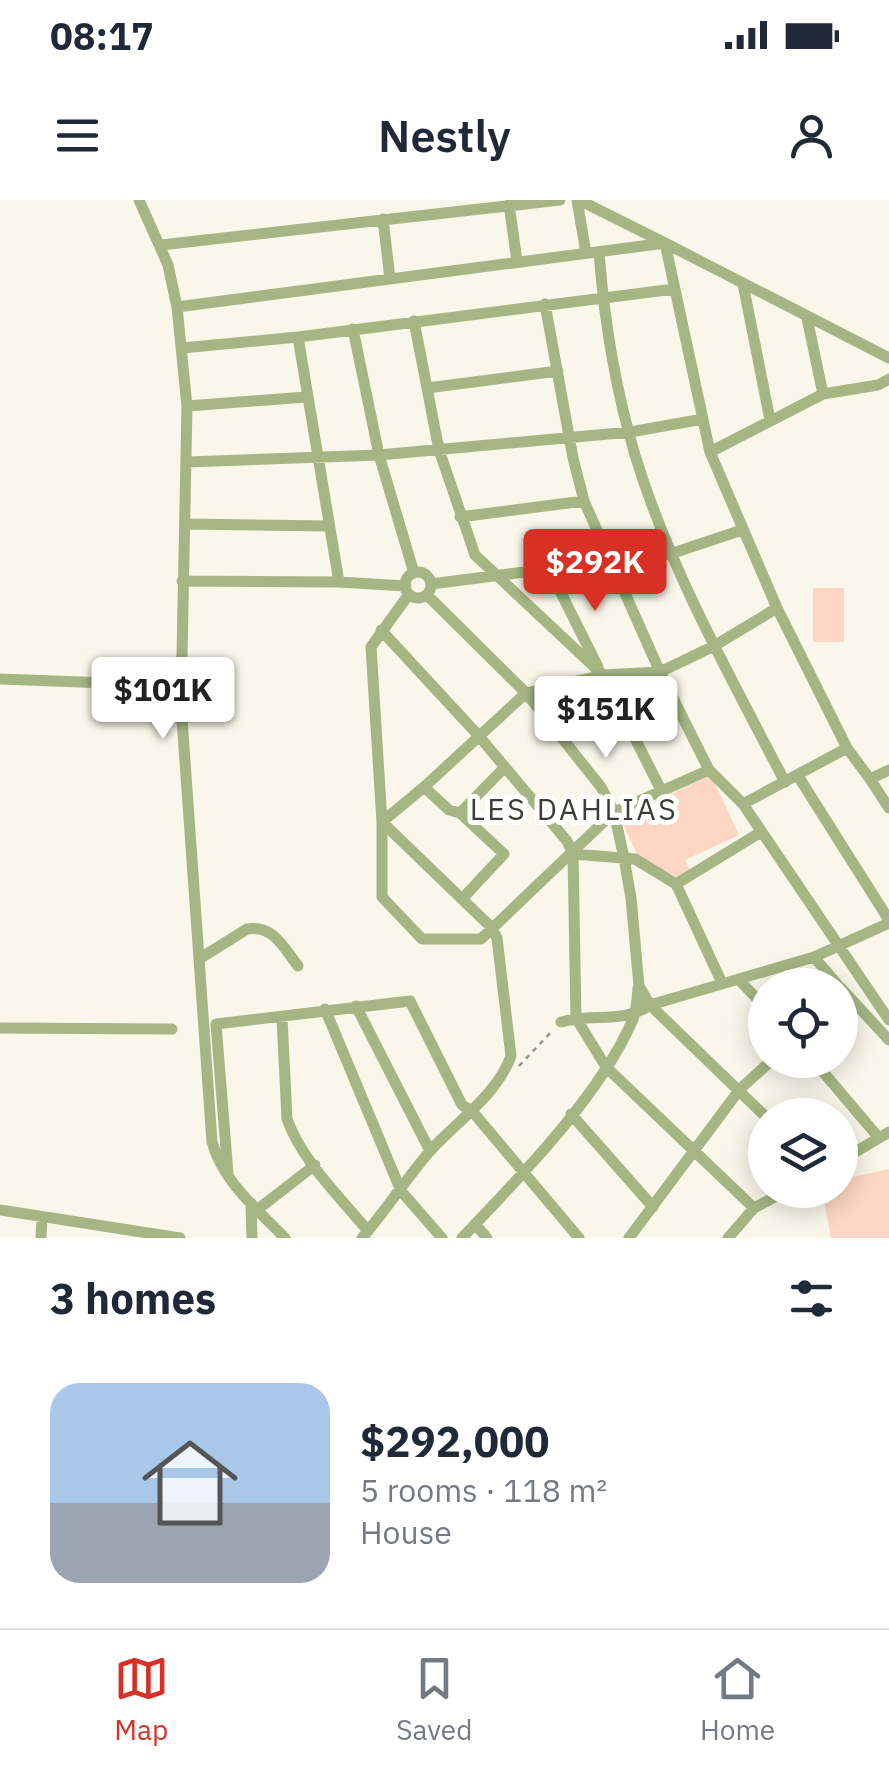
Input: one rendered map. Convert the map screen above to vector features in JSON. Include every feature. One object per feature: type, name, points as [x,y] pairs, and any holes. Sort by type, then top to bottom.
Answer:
[{"type":"street","points":[[139,200],[162,245],[178,306],[188,406],[181,705],[212,1142],[228,1179],[285,1238]]},
{"type":"street","points":[[162,245],[560,200]]},
{"type":"street","points":[[578,200],[889,358]]},
{"type":"street","points":[[561,1022],[635,1015],[650,1005],[814,958],[889,922],[792,779],[714,646],[657,517],[630,432],[578,200]]},
{"type":"street","points":[[509,204],[518,262]]},
{"type":"street","points":[[383,219],[390,278]]},
{"type":"street","points":[[178,306],[665,243]]},
{"type":"street","points":[[665,243],[710,452],[777,608],[847,748],[889,808]]},
{"type":"street","points":[[743,284],[770,420]]},
{"type":"street","points":[[182,348],[674,289]]},
{"type":"street","points":[[545,304],[584,501],[660,672],[709,770],[742,804],[889,1020]]},
{"type":"street","points":[[807,318],[823,394]]},
{"type":"street","points":[[414,321],[439,450],[475,555],[602,675]]},
{"type":"street","points":[[353,329],[378,456],[414,573],[371,647],[382,822],[382,897],[422,939],[481,939],[614,812],[709,770]]},
{"type":"street","points":[[298,337],[339,582]]},
{"type":"street","points":[[427,388],[558,371]]},
{"type":"street","points":[[710,452],[823,394],[878,385],[889,379]]},
{"type":"street","points":[[188,406],[306,397]]},
{"type":"street","points":[[187,462],[378,456],[630,432],[703,418]]},
{"type":"street","points":[[460,516],[584,501]]},
{"type":"street","points":[[186,524],[329,526]]},
{"type":"street","points":[[182,581],[339,582],[407,590],[420,598],[429,590],[496,575],[673,553],[742,530]]},
{"type":"street","points":[[550,570],[662,792]]},
{"type":"street","points":[[414,573],[426,574],[429,590],[526,694],[600,787],[614,812],[631,898],[639,986],[635,1015],[606,1066],[571,1114],[462,1238]]},
{"type":"street","points":[[382,822],[526,694],[602,675],[660,672],[714,646],[777,608]]},
{"type":"street","points":[[381,630],[478,735],[567,841],[573,854],[576,1018],[606,1066],[748,1202]]},
{"type":"street","points":[[0,679],[134,684]]},
{"type":"street","points":[[742,804],[847,748]]},
{"type":"street","points":[[460,813],[504,767]]},
{"type":"street","points":[[870,779],[889,770]]},
{"type":"street","points":[[424,787],[449,810],[460,813],[504,854],[462,899]]},
{"type":"street","points":[[282,1018],[287,1119],[302,1149],[365,1234],[430,1151],[472,1111],[511,1056],[497,938],[492,927],[382,822]]},
{"type":"street","points":[[676,884],[761,832]]},
{"type":"street","points":[[573,854],[624,858],[650,865],[676,884],[722,983]]},
{"type":"street","points":[[199,959],[246,929],[255,928],[275,936],[298,966]]},
{"type":"street","points":[[814,958],[822,968]]},
{"type":"street","points":[[738,979],[748,989]]},
{"type":"street","points":[[639,986],[650,1005],[748,1098]]},
{"type":"street","points":[[228,1179],[216,1024],[410,1001],[462,1105],[472,1111],[579,1238]]},
{"type":"street","points":[[356,1006],[430,1151]]},
{"type":"street","points":[[858,1008],[889,1040]]},
{"type":"street","points":[[325,1009],[400,1192],[442,1238]]},
{"type":"street","points":[[0,1028],[172,1029]]},
{"type":"street","points":[[629,1238],[752,1078]]},
{"type":"street","points":[[830,1078],[884,1135],[858,1150]]},
{"type":"street","points":[[571,1114],[653,1207]]},
{"type":"street","points":[[254,1206],[315,1165]]},
{"type":"street","points":[[252,1238],[254,1206]]},
{"type":"street","points":[[728,1238],[754,1208]]},
{"type":"street","points":[[0,1210],[104,1232],[173,1237]]},
{"type":"street","points":[[41,1238],[42,1218]]},
{"type":"street","points":[[475,1224],[487,1238]]},
{"type":"path","points":[[519,1066],[561,1022]]},
{"type":"shaded area","points":[[813,588],[844,588],[844,642],[813,642]]},
{"type":"shaded area","points":[[711,775],[739,835],[685,860],[691,872],[679,878],[639,858],[620,818]]},
{"type":"shaded area","points":[[889,1169],[889,1238],[831,1238],[825,1208],[858,1208],[858,1176]]},
{"type":"district","name":"LES DAHLIAS","points":[[574,810]]}]
